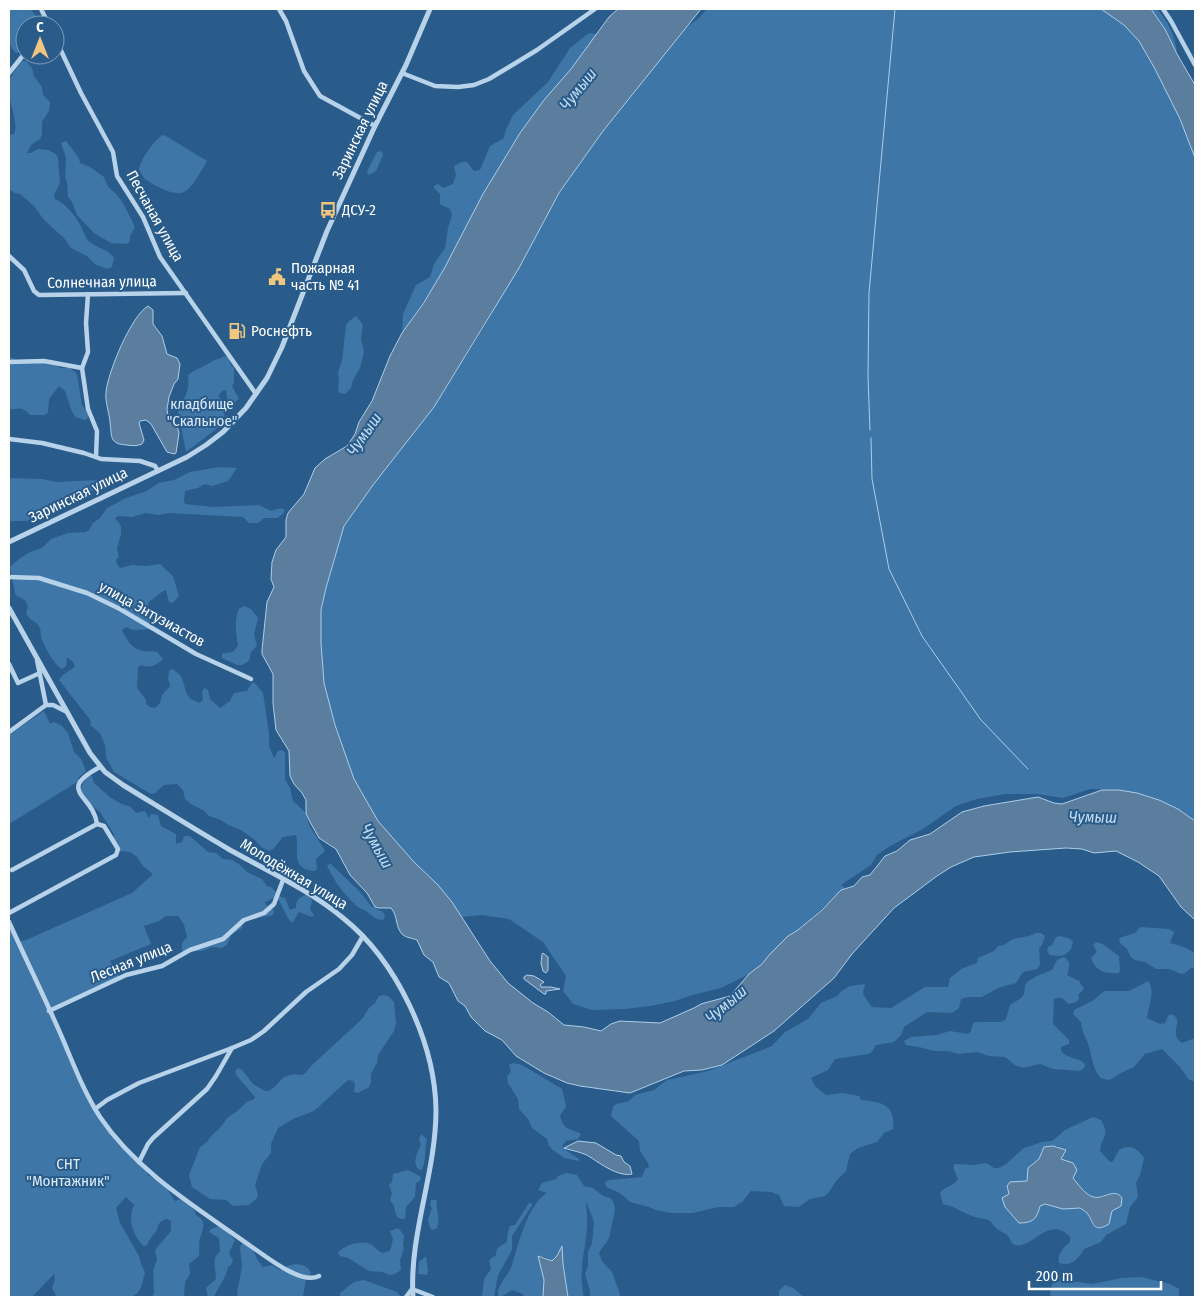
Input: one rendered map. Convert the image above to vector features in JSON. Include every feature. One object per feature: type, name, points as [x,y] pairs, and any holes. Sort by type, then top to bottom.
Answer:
[{"type":"street","points":[[280,9],[304,72],[320,96],[375,126]]},
{"type":"street","name":"Заринская улица","points":[[9,542],[206,446],[223,432],[246,408],[267,378],[282,347],[327,231],[375,126],[422,31],[430,9]]},
{"type":"street","points":[[402,73],[435,86],[458,87],[474,85],[497,74],[596,9]]},
{"type":"street","points":[[1163,9],[1195,65]]},
{"type":"street","name":"Песчаная улица","points":[[65,60],[112,152],[117,176],[144,217],[160,257],[256,394]]},
{"type":"street","name":"Солнечная улица","points":[[9,256],[24,270],[34,291],[39,295],[186,293]]},
{"type":"street","points":[[88,294],[86,323],[88,352],[82,368],[88,409],[97,431],[96,457]]},
{"type":"street","points":[[9,362],[44,361],[82,368]]},
{"type":"street","name":"Заринская улица","points":[[9,439],[42,443],[96,457],[140,461],[155,466],[158,470]]},
{"type":"street","name":"улица Энтузиастов","points":[[9,577],[39,578],[87,593],[120,609],[196,654],[251,679]]},
{"type":"street","name":"Молодёжная улица","points":[[9,608],[90,753],[100,767],[123,785],[343,917],[363,936],[387,967],[415,1019],[428,1054],[435,1094],[435,1129],[416,1244],[413,1297]]},
{"type":"street","points":[[37,660],[46,705]]},
{"type":"street","points":[[9,664],[18,683],[40,673]]},
{"type":"street","points":[[9,725],[10,731],[46,705],[53,705],[67,712]]},
{"type":"street","points":[[98,824],[95,815],[80,795],[78,785],[85,775],[100,767]]},
{"type":"street","points":[[9,913],[116,855],[118,849],[104,826],[98,824],[12,870]]},
{"type":"street","name":"Лесная улица","points":[[50,1011],[126,974],[162,966],[190,950],[224,940],[244,920],[264,913],[274,904],[284,880]]},
{"type":"street","points":[[9,922],[76,1072],[95,1109],[116,1138],[149,1172],[177,1194],[283,1268],[310,1278],[319,1276]]},
{"type":"street","points":[[95,1109],[139,1083],[251,1040],[264,1031],[306,992],[339,969],[352,955],[363,936]]},
{"type":"street","points":[[139,1162],[153,1138],[207,1089],[232,1048]]},
{"type":"street","points":[[406,1297],[412,1289],[433,1297]]},
{"type":"green space","points":[[9,9],[30,9],[35,15],[15,15],[15,52],[10,44]]},
{"type":"green space","points":[[707,9],[1101,9],[1124,25],[1138,39],[1180,119],[1195,158],[1195,821],[1178,809],[1159,800],[1119,790],[1090,789],[1063,798],[1037,794],[1005,794],[977,799],[956,806],[923,829],[877,855],[871,865],[841,885],[845,888],[798,930],[788,936],[762,964],[749,974],[721,988],[675,1001],[625,1009],[592,1010],[573,1004],[563,991],[566,976],[543,942],[509,919],[481,915],[462,917],[438,885],[414,862],[378,821],[354,779],[335,725],[324,683],[321,610],[344,527],[373,485],[434,407],[487,322],[559,194],[603,131],[683,30],[699,18]]},
{"type":"green space","points":[[1151,9],[1157,9],[1168,24],[1175,41],[1177,54],[1165,28]]},
{"type":"green space","points":[[589,33],[596,34],[570,72],[520,133],[439,277],[402,333],[403,314],[416,285],[430,277],[434,264],[445,248],[452,215],[450,209],[440,204],[440,194],[434,186],[438,184],[443,188],[453,184],[456,175],[454,166],[462,162],[467,162],[474,171],[480,170],[490,146],[504,138],[513,115],[548,82],[570,48]]},
{"type":"green space","points":[[19,65],[29,65],[42,87],[43,95],[50,102],[49,111],[42,122],[40,139],[32,144],[27,153],[38,149],[48,150],[56,154],[60,183],[54,195],[55,199],[72,213],[89,241],[114,258],[112,267],[108,269],[96,265],[87,256],[71,248],[64,238],[44,220],[34,206],[20,194],[9,189],[9,134],[14,134],[15,122],[8,88]]},
{"type":"green space","points":[[162,135],[207,161],[194,183],[184,192],[175,193],[158,187],[145,179],[139,169],[148,151]]},
{"type":"green space","points":[[66,141],[79,158],[80,163],[90,167],[104,177],[108,187],[123,203],[135,227],[127,244],[111,243],[94,233],[77,215],[68,197],[65,177],[66,158],[61,143]]},
{"type":"green space","points":[[381,151],[383,155],[376,171],[369,175],[367,172],[377,152]]},
{"type":"green space","points":[[356,316],[363,325],[361,339],[364,352],[360,368],[351,388],[345,394],[340,393],[338,390],[338,372],[342,361],[346,325]]},
{"type":"green space","name":"кладбище \"Скальное\"","points":[[224,356],[228,357],[234,368],[234,383],[232,386],[239,399],[229,409],[226,390],[222,391],[218,396],[225,402],[224,423],[186,452],[178,411],[188,389],[188,375]]},
{"type":"green space","points":[[9,357],[23,362],[34,361],[52,364],[61,368],[70,368],[77,374],[82,405],[88,413],[86,420],[75,417],[65,391],[59,386],[49,399],[48,413],[44,415],[30,415],[22,409],[9,409]]},
{"type":"green space","points":[[219,467],[237,468],[228,481],[212,486],[205,484],[185,491],[185,504],[213,507],[259,505],[271,511],[281,508],[285,510],[283,514],[277,518],[264,518],[258,523],[249,523],[243,517],[168,513],[159,515],[145,513],[132,517],[119,516],[115,518],[121,526],[117,549],[119,557],[116,560],[120,568],[132,565],[147,566],[160,564],[173,576],[179,596],[173,603],[169,602],[166,590],[150,601],[147,609],[154,620],[152,629],[133,630],[126,627],[122,630],[133,647],[140,650],[157,652],[163,659],[153,666],[141,665],[138,667],[137,688],[146,700],[146,704],[150,707],[155,708],[160,703],[162,695],[170,686],[168,678],[169,671],[172,669],[180,675],[189,697],[200,703],[203,700],[202,692],[204,688],[208,690],[210,699],[220,708],[230,701],[234,693],[247,691],[254,682],[263,693],[269,746],[274,758],[278,751],[282,750],[285,753],[285,779],[290,788],[293,801],[306,813],[309,825],[325,851],[316,859],[317,868],[315,871],[302,867],[299,863],[296,835],[283,837],[269,851],[261,847],[241,830],[209,816],[203,810],[191,804],[185,799],[183,790],[177,784],[164,785],[151,794],[114,772],[106,757],[105,745],[100,733],[90,725],[91,721],[59,680],[75,666],[73,662],[67,657],[66,666],[62,669],[56,663],[42,640],[37,623],[26,614],[28,606],[25,600],[15,593],[10,567],[30,552],[42,548],[51,539],[68,533],[89,530],[107,508],[126,498],[147,491],[158,483],[174,480],[190,472]]},
{"type":"green space","points":[[9,478],[42,479],[56,482],[101,480],[105,482],[79,498],[67,501],[27,521],[9,521]]},
{"type":"green space","points":[[244,606],[251,609],[258,618],[254,634],[257,646],[251,652],[249,661],[242,665],[237,665],[222,658],[222,654],[233,651],[238,645],[236,617],[239,609]]},
{"type":"green space","points":[[44,711],[50,724],[54,722],[62,726],[68,733],[74,752],[81,759],[86,771],[78,778],[79,781],[9,824],[9,734]]},
{"type":"green space","name":"СНТ \"Монтажник\"","points":[[87,775],[92,776],[94,783],[111,798],[131,807],[136,813],[145,811],[149,818],[151,814],[158,815],[161,826],[176,834],[176,844],[182,842],[184,836],[190,836],[208,852],[216,853],[223,859],[232,860],[247,872],[262,879],[267,886],[285,898],[290,910],[296,908],[297,901],[303,896],[310,897],[312,901],[310,909],[314,915],[312,917],[299,912],[292,923],[276,897],[265,902],[274,910],[273,915],[243,921],[242,928],[231,935],[227,945],[221,948],[212,947],[202,951],[182,951],[182,943],[187,937],[184,925],[178,916],[166,916],[159,921],[144,926],[151,944],[110,961],[121,979],[50,1012],[100,1118],[149,1172],[147,1175],[157,1179],[168,1188],[175,1201],[181,1199],[188,1204],[203,1222],[199,1256],[189,1264],[190,1274],[185,1282],[184,1297],[152,1297],[154,1293],[153,1270],[157,1260],[155,1250],[171,1231],[171,1221],[167,1219],[161,1222],[147,1245],[144,1246],[137,1238],[132,1227],[131,1216],[134,1205],[126,1197],[116,1208],[120,1223],[139,1256],[145,1272],[141,1288],[137,1294],[129,1297],[57,1297],[52,1288],[55,1280],[54,1274],[32,1297],[9,1297],[9,922],[18,942],[26,940],[132,893],[153,874],[130,852],[119,851],[114,841],[114,834],[100,812],[82,797],[80,789]]},
{"type":"green space","points":[[330,863],[360,892],[371,906],[383,912],[385,916],[383,920],[358,907],[349,899],[339,887],[327,866]]},
{"type":"green space","points":[[1140,927],[1169,929],[1174,932],[1170,943],[1195,953],[1195,968],[1191,968],[1181,974],[1170,969],[1156,969],[1145,962],[1135,960],[1120,943],[1119,938],[1135,933]]},
{"type":"green space","points":[[1041,933],[1045,936],[1039,948],[1040,965],[1037,969],[1023,972],[1016,983],[998,988],[982,997],[961,999],[959,1008],[952,1013],[927,1012],[904,1027],[901,1035],[894,1042],[876,1045],[872,1052],[868,1054],[835,1059],[828,1070],[811,1078],[815,1086],[826,1095],[843,1093],[859,1096],[861,1100],[881,1103],[889,1109],[893,1121],[893,1129],[885,1132],[877,1142],[858,1148],[850,1154],[846,1171],[825,1196],[810,1199],[799,1207],[784,1206],[779,1195],[771,1192],[751,1191],[742,1202],[734,1207],[719,1207],[693,1213],[671,1213],[630,1202],[620,1193],[606,1187],[605,1182],[609,1180],[642,1177],[645,1169],[649,1167],[640,1151],[639,1141],[611,1116],[613,1107],[616,1104],[629,1101],[635,1095],[654,1090],[667,1080],[708,1071],[772,1046],[785,1032],[808,1019],[821,1003],[837,996],[850,986],[865,984],[864,996],[872,1007],[891,1008],[925,987],[948,987],[950,978],[961,969],[977,963],[978,958],[1014,939]]},
{"type":"green space","points":[[1061,936],[1073,942],[1070,950],[1062,956],[1050,955],[1047,951],[1048,947],[1052,945],[1056,937]]},
{"type":"green space","points":[[1096,942],[1103,944],[1119,956],[1119,973],[1101,971],[1095,966],[1091,958],[1097,952],[1093,945]]},
{"type":"green space","points":[[1064,957],[1069,963],[1067,975],[1079,981],[1084,989],[1078,995],[1079,999],[1076,1002],[1068,1004],[1062,998],[1054,999],[1053,1024],[1069,1040],[1069,1044],[1061,1047],[1061,1051],[1085,1064],[1084,1068],[1080,1071],[1053,1069],[1040,1064],[1023,1068],[1015,1065],[1005,1057],[989,1056],[977,1052],[958,1054],[906,1045],[904,1041],[911,1037],[937,1035],[950,1031],[968,1034],[973,1023],[1001,1022],[1006,1019],[1010,1005],[1024,994],[1025,985],[1028,981],[1052,970],[1057,960]]},
{"type":"green space","points":[[1148,981],[1151,994],[1147,1018],[1160,1024],[1165,1023],[1171,1014],[1177,1020],[1176,1035],[1182,1043],[1195,1038],[1195,1082],[1188,1079],[1180,1067],[1162,1049],[1145,1054],[1134,1067],[1110,1080],[1101,1078],[1096,1072],[1081,1022],[1073,1014],[1074,1010],[1094,1000],[1104,991],[1129,991]]},
{"type":"green space","points":[[384,995],[394,1002],[396,1023],[394,1031],[378,1055],[377,1063],[371,1074],[369,1087],[358,1093],[354,1092],[355,1084],[353,1081],[348,1080],[314,1111],[293,1119],[278,1128],[271,1144],[271,1153],[262,1164],[255,1185],[258,1195],[249,1205],[233,1206],[226,1200],[210,1199],[192,1187],[189,1175],[200,1147],[207,1142],[228,1117],[255,1097],[236,1075],[235,1071],[238,1068],[242,1070],[253,1084],[265,1091],[272,1089],[287,1076],[304,1074],[362,1019],[379,996]]},
{"type":"green space","points":[[513,1063],[522,1065],[562,1089],[566,1106],[560,1116],[563,1124],[581,1134],[578,1139],[566,1141],[562,1146],[579,1161],[564,1158],[553,1150],[549,1146],[547,1139],[532,1128],[528,1119],[519,1109],[518,1099],[508,1083],[507,1077],[511,1071],[509,1065]]},
{"type":"green space","points":[[1093,1117],[1101,1120],[1104,1126],[1105,1133],[1100,1151],[1110,1162],[1113,1161],[1119,1150],[1126,1147],[1137,1150],[1144,1158],[1136,1183],[1138,1197],[1130,1207],[1126,1224],[1106,1235],[1101,1242],[1084,1249],[1071,1263],[1059,1263],[1063,1248],[1070,1242],[1070,1237],[1062,1231],[1055,1229],[1048,1231],[1028,1243],[1015,1245],[1008,1236],[996,1228],[990,1221],[943,1204],[940,1193],[958,1179],[953,1167],[955,1164],[974,1165],[986,1163],[994,1168],[999,1168],[1024,1148],[1052,1141],[1065,1130]],"holes":[[[1058,1146],[1067,1168],[1083,1190],[1096,1198],[1115,1193],[1121,1206],[1092,1224],[1087,1212],[1080,1208],[1063,1209],[1044,1204],[1040,1206],[1038,1215],[1003,1198],[1028,1181],[1028,1168],[1039,1159],[1044,1148]]]},
{"type":"green space","points":[[421,1134],[427,1139],[424,1164],[421,1171],[415,1162],[421,1144],[419,1140]]},
{"type":"green space","points":[[408,1170],[421,1177],[420,1181],[416,1183],[415,1197],[406,1207],[405,1219],[402,1219],[396,1216],[394,1206],[390,1200],[392,1193],[389,1185],[392,1182],[393,1174]]},
{"type":"green space","points":[[566,1173],[577,1175],[584,1186],[593,1188],[603,1196],[611,1198],[615,1206],[610,1236],[599,1253],[602,1261],[612,1272],[620,1294],[619,1297],[590,1297],[585,1274],[588,1266],[588,1252],[592,1244],[594,1222],[586,1201],[587,1225],[582,1270],[584,1297],[568,1297],[561,1248],[552,1261],[538,1256],[544,1280],[543,1297],[524,1297],[523,1294],[512,1290],[502,1296],[498,1296],[499,1287],[510,1269],[529,1215],[540,1198],[547,1193],[538,1190],[542,1183],[556,1179],[558,1176]]},
{"type":"green space","points":[[431,1200],[437,1200],[438,1224],[437,1228],[433,1230],[430,1228],[428,1220],[432,1208],[430,1205]]},
{"type":"green space","points":[[529,1203],[533,1204],[512,1236],[512,1250],[498,1275],[494,1297],[482,1297],[484,1279],[491,1269],[489,1260],[496,1255],[499,1247],[506,1243],[510,1226],[515,1225]]},
{"type":"green space","points":[[219,1226],[226,1230],[235,1240],[229,1253],[233,1261],[228,1267],[226,1275],[214,1297],[208,1297],[206,1288],[216,1279],[215,1261],[220,1251],[219,1238],[209,1232],[211,1229]]},
{"type":"green space","points":[[398,1228],[404,1235],[404,1248],[400,1260],[401,1270],[395,1274],[390,1275],[369,1271],[348,1258],[340,1256],[338,1252],[345,1247],[359,1243],[368,1243],[382,1253],[390,1251],[393,1239],[390,1231]]},
{"type":"green space","points":[[243,1243],[253,1250],[263,1267],[272,1265],[280,1270],[297,1264],[305,1266],[311,1273],[306,1279],[303,1297],[238,1297],[237,1293],[242,1267],[240,1246]]},
{"type":"green space","points":[[426,1256],[427,1275],[418,1274],[419,1262]]},
{"type":"green space","points":[[1141,1277],[1170,1284],[1179,1289],[1179,1297],[1051,1297],[1050,1294],[1052,1284],[1062,1280],[1093,1284],[1121,1278]]},
{"type":"green space","points":[[364,1280],[397,1292],[401,1297],[340,1297],[340,1293],[354,1282]]},
{"type":"green space","points":[[785,1285],[793,1288],[804,1297],[779,1297],[779,1291]]},
{"type":"water","name":"Чумыш","points":[[618,9],[701,9],[603,131],[559,193],[519,268],[434,407],[373,485],[344,526],[321,610],[324,683],[335,725],[354,779],[378,821],[452,902],[490,961],[508,983],[564,1025],[601,1031],[611,1024],[620,1021],[660,1023],[701,1004],[730,996],[749,974],[762,964],[788,936],[822,910],[841,890],[854,886],[862,877],[870,875],[885,856],[897,851],[910,840],[930,834],[962,812],[984,806],[1038,797],[1062,804],[1102,790],[1119,790],[1159,800],[1178,809],[1195,821],[1195,920],[1181,907],[1159,876],[1138,862],[1116,851],[1094,853],[1082,849],[1066,848],[974,857],[951,867],[894,908],[852,954],[834,978],[774,1031],[722,1065],[702,1070],[684,1071],[630,1093],[567,1083],[544,1073],[516,1056],[502,1040],[485,1031],[471,1017],[465,1006],[458,1001],[449,983],[439,977],[433,962],[424,955],[417,940],[402,934],[391,908],[375,907],[367,893],[350,875],[336,849],[319,838],[309,820],[306,813],[306,800],[290,776],[289,751],[276,730],[273,703],[273,674],[262,654],[267,602],[274,587],[271,579],[272,562],[276,550],[286,537],[288,513],[304,494],[315,468],[325,459],[347,446],[355,434],[402,333],[423,304],[444,269],[483,194],[520,133],[544,100],[571,69],[609,17]]},
{"type":"water","points":[[1101,9],[1151,9],[1165,29],[1195,85],[1195,158],[1180,119],[1139,41],[1124,25]]},
{"type":"water","points":[[148,306],[153,310],[153,324],[162,336],[167,354],[177,358],[180,364],[178,379],[169,397],[167,409],[168,416],[177,426],[179,433],[176,453],[174,454],[167,452],[151,424],[146,420],[139,423],[144,440],[142,444],[135,446],[121,444],[112,439],[106,400],[108,383],[121,345],[141,312]]},
{"type":"water","points":[[543,953],[548,957],[548,970],[546,973],[543,971],[541,963]]},
{"type":"water","points":[[527,975],[534,976],[544,982],[540,985],[541,987],[560,989],[546,991],[546,994],[544,994],[524,979]]},
{"type":"water","points":[[578,1141],[596,1143],[621,1156],[624,1162],[630,1166],[632,1174],[615,1172],[587,1155],[564,1148]]},
{"type":"water","points":[[1053,1146],[1066,1150],[1061,1159],[1073,1163],[1077,1170],[1073,1178],[1086,1193],[1099,1197],[1115,1193],[1122,1198],[1121,1206],[1112,1211],[1109,1224],[1099,1228],[1094,1226],[1087,1213],[1080,1208],[1063,1209],[1045,1204],[1040,1206],[1034,1219],[1019,1223],[1005,1207],[1002,1198],[1009,1194],[1007,1186],[1010,1182],[1027,1181],[1028,1168],[1039,1159],[1044,1147]]},
{"type":"water","points":[[562,1246],[568,1297],[543,1297],[544,1280],[538,1256],[552,1261]]},
{"type":"waterway","points":[[870,430],[868,376],[869,293],[895,9]]},
{"type":"waterway","points":[[871,438],[872,479],[889,569],[922,636],[981,720],[1028,769]]},
{"type":"place","name":"ДСУ-2","points":[[328,210]]},
{"type":"place","name":"Пожарная часть № 41","points":[[277,277]]},
{"type":"place","name":"Роснефть","points":[[237,331]]}]
